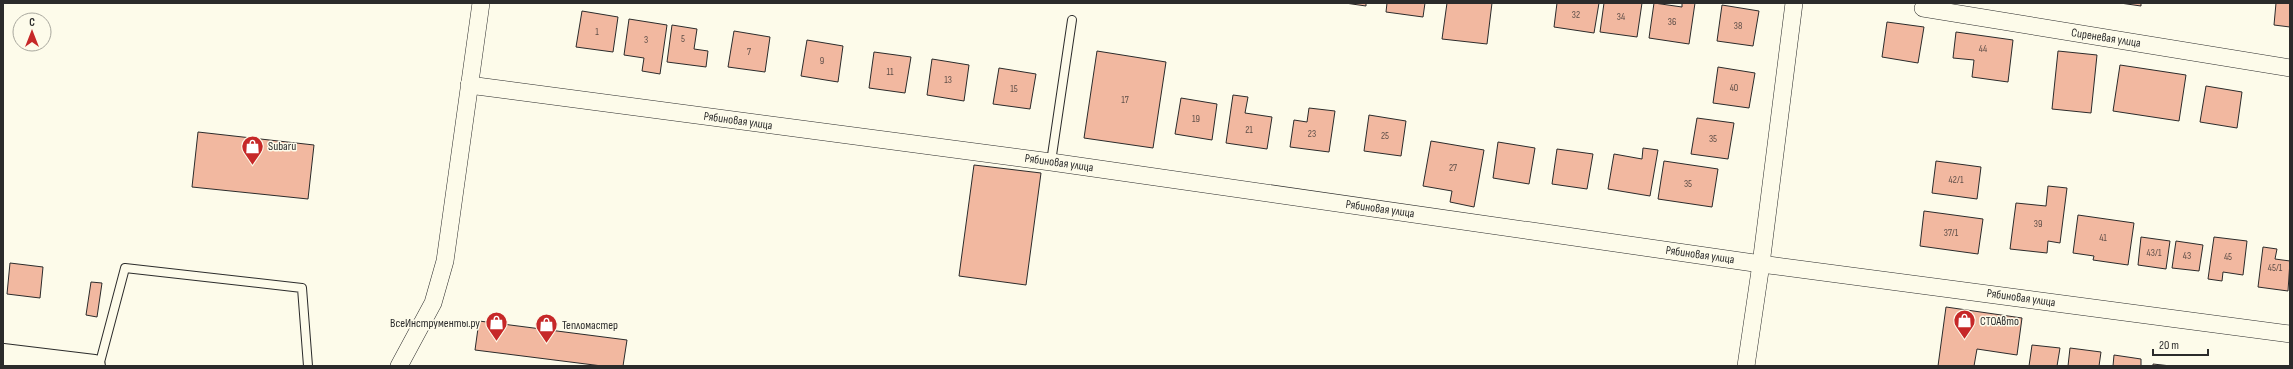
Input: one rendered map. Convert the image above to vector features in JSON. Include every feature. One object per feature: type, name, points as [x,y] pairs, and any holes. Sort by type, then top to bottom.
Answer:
[{"type":"main road","points":[[3,355],[94,366]]},
{"type":"street","points":[[399,366],[433,303],[445,261],[481,3]]},
{"type":"street","points":[[1746,366],[1761,264],[1794,3]]},
{"type":"street","name":"Сиреневая улица","points":[[1921,6],[2290,68]]},
{"type":"street","name":"Рябиновая улица","points":[[469,85],[1051,162],[1761,264],[2290,334]]},
{"type":"lane","points":[[1051,162],[1072,20]]},
{"type":"lane","points":[[99,366],[125,268],[302,288],[308,366]]},
{"type":"building","points":[[1345,3],[1366,3],[1366,6]]},
{"type":"building","points":[[1387,3],[1425,3],[1423,17],[1386,12]]},
{"type":"building","points":[[1447,3],[1492,3],[1487,44],[1442,39]]},
{"type":"building","points":[[1557,3],[1599,3],[1594,33],[1554,27]]},
{"type":"building","points":[[1604,3],[1642,3],[1637,37],[1600,32]]},
{"type":"building","points":[[1654,3],[1682,7],[1682,3],[1695,3],[1689,44],[1649,38]]},
{"type":"building","points":[[2120,3],[2141,3],[2141,6]]},
{"type":"building","points":[[2276,3],[2290,3],[2290,27],[2274,25]]},
{"type":"building","points":[[1722,5],[1759,11],[1753,46],[1717,41]]},
{"type":"building","points":[[582,11],[618,17],[613,52],[576,47]]},
{"type":"building","points":[[629,19],[667,25],[660,74],[642,71],[644,58],[624,55]]},
{"type":"building","points":[[1887,22],[1924,27],[1918,63],[1882,57]]},
{"type":"building","points":[[672,25],[697,29],[694,49],[708,51],[706,67],[667,62]]},
{"type":"building","points":[[734,31],[770,37],[765,72],[728,67]]},
{"type":"building","points":[[1956,32],[2013,40],[2008,82],[1972,77],[1974,60],[1953,58]]},
{"type":"building","points":[[807,40],[843,46],[838,82],[801,76]]},
{"type":"building","points":[[1097,51],[1166,62],[1153,148],[1084,138]]},
{"type":"building","points":[[2058,51],[2097,55],[2091,113],[2052,109]]},
{"type":"building","points":[[874,52],[911,57],[905,93],[869,88]]},
{"type":"building","points":[[932,59],[969,65],[964,101],[927,95]]},
{"type":"building","points":[[2120,65],[2186,75],[2179,121],[2113,111]]},
{"type":"building","points":[[1718,67],[1755,73],[1749,108],[1713,103]]},
{"type":"building","points":[[999,68],[1036,74],[1030,109],[993,104]]},
{"type":"building","points":[[2206,86],[2242,92],[2237,128],[2200,122]]},
{"type":"building","points":[[1233,95],[1248,97],[1245,113],[1272,117],[1267,149],[1226,143]]},
{"type":"building","points":[[1181,98],[1217,104],[1212,140],[1175,134]]},
{"type":"building","points":[[1309,108],[1335,111],[1329,152],[1290,147],[1294,120],[1307,122]]},
{"type":"building","points":[[1369,115],[1406,121],[1401,156],[1364,151]]},
{"type":"building","points":[[1697,118],[1734,123],[1728,159],[1691,154]]},
{"type":"building","name":"Subaru","points":[[198,132],[314,145],[308,199],[192,187]]},
{"type":"building","points":[[1431,141],[1484,150],[1474,207],[1450,202],[1452,191],[1423,186]]},
{"type":"building","points":[[1498,142],[1535,148],[1529,184],[1493,178]]},
{"type":"building","points":[[1643,148],[1658,150],[1650,196],[1608,189],[1614,154],[1642,159]]},
{"type":"building","points":[[1557,149],[1593,154],[1587,189],[1552,184]]},
{"type":"building","points":[[1664,161],[1718,169],[1712,207],[1658,199]]},
{"type":"building","points":[[1936,161],[1981,167],[1977,199],[1932,193]]},
{"type":"building","points":[[974,165],[1041,173],[1026,285],[959,276]]},
{"type":"building","points":[[2048,186],[2067,188],[2060,243],[2048,241],[2047,253],[2010,249],[2016,203],[2046,206]]},
{"type":"building","points":[[1924,211],[1983,219],[1978,254],[1920,246]]},
{"type":"building","points":[[2078,215],[2134,223],[2128,265],[2093,260],[2094,256],[2073,253]]},
{"type":"building","points":[[2141,237],[2170,241],[2166,269],[2138,265]]},
{"type":"building","points":[[2214,237],[2247,241],[2243,275],[2223,272],[2222,281],[2208,279]]},
{"type":"building","points":[[2176,241],[2203,245],[2199,271],[2172,268]]},
{"type":"building","points":[[2263,247],[2277,249],[2275,259],[2290,261],[2288,291],[2258,287]]},
{"type":"building","points":[[10,263],[43,267],[40,298],[7,294]]},
{"type":"building","points":[[91,282],[102,283],[97,317],[86,315]]},
{"type":"building","points":[[1946,307],[2022,318],[2017,355],[1977,349],[1974,366],[1938,366]]},
{"type":"building","points":[[479,321],[627,340],[623,366],[602,366],[475,350]]},
{"type":"building","points":[[2032,345],[2060,348],[2057,366],[2029,366]]},
{"type":"building","points":[[2070,348],[2101,352],[2099,366],[2068,366]]},
{"type":"building","points":[[2114,355],[2141,359],[2141,366],[2113,366]]},
{"type":"building","points":[[2153,364],[2171,366],[2153,366]]},
{"type":"place","name":"Subaru","points":[[253,166]]},
{"type":"place","name":"СТОАвто","points":[[1965,340]]},
{"type":"place","name":"ВсеИнструменты.ру","points":[[496,342]]},
{"type":"place","name":"Тепломастер","points":[[547,344]]}]
